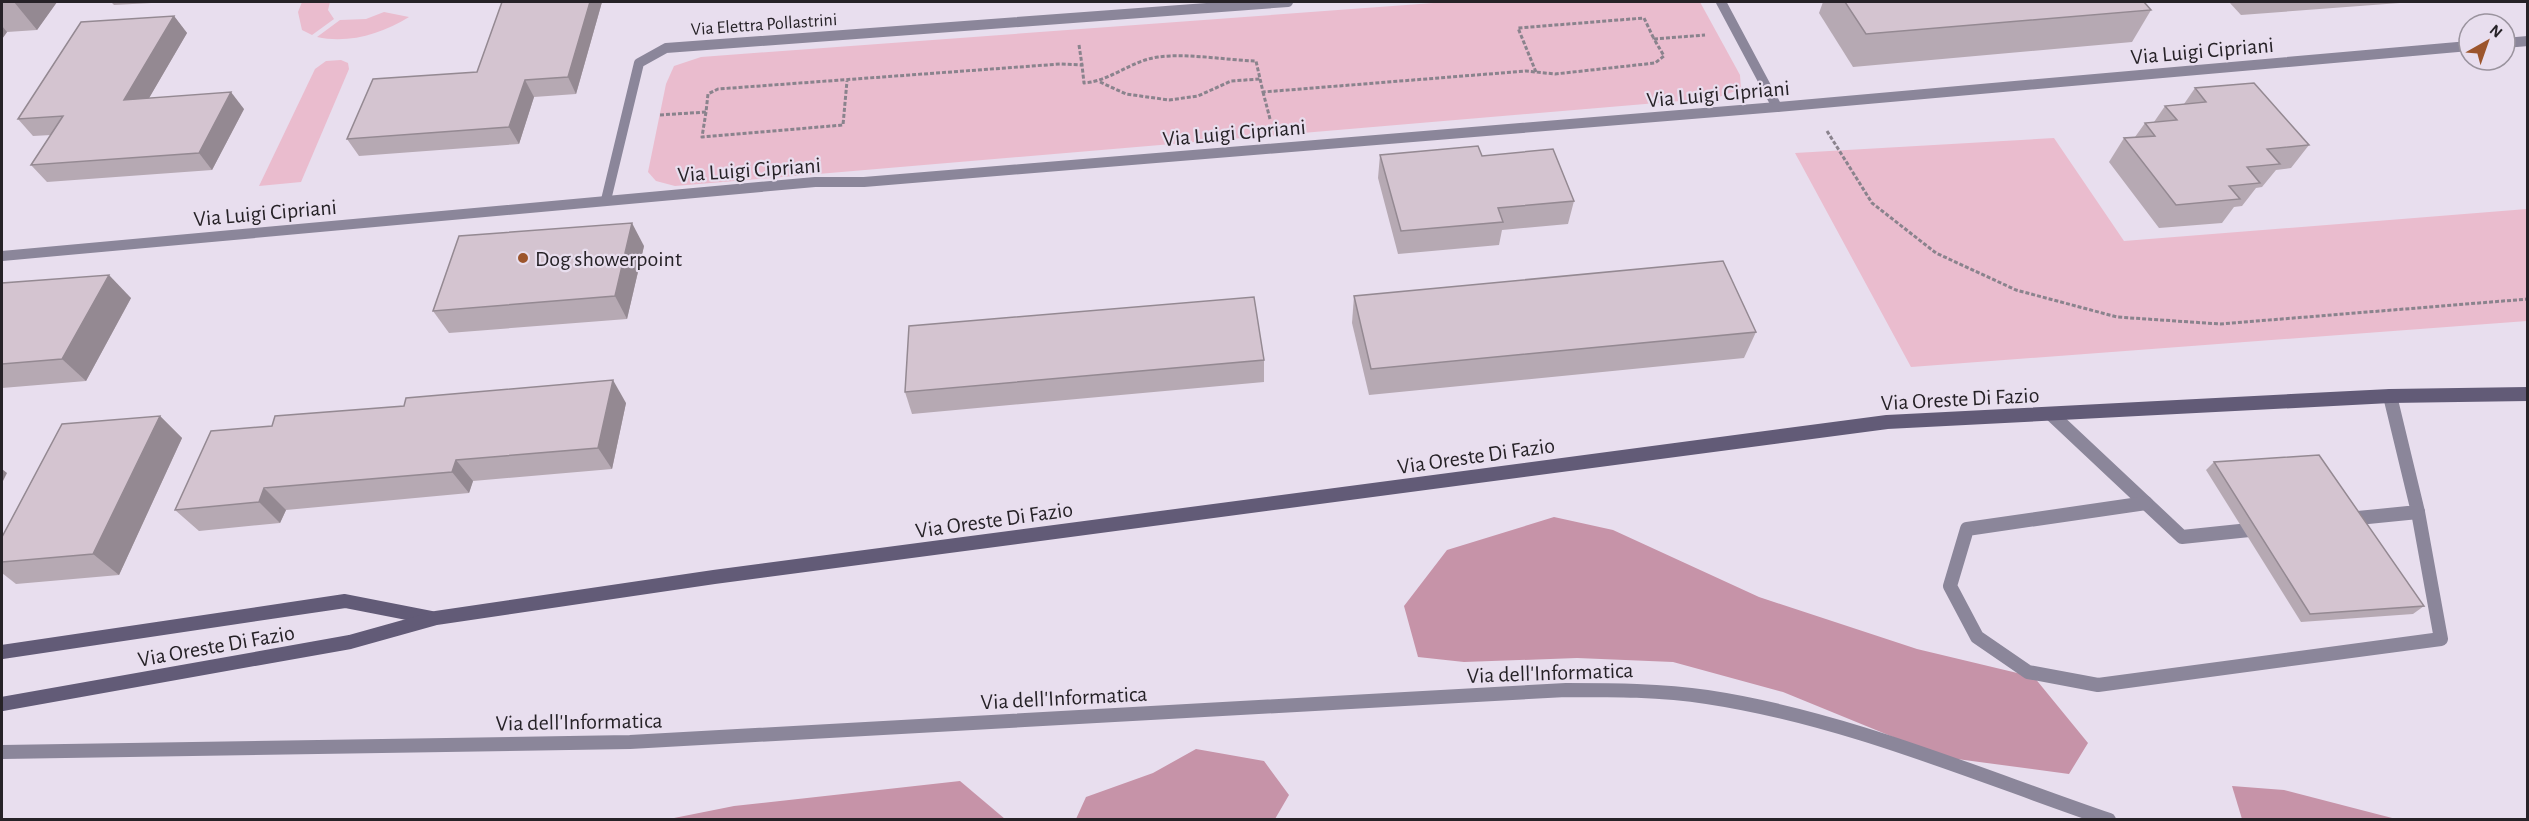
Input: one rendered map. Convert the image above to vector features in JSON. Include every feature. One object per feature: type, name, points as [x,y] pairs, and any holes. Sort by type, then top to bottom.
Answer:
[{"type":"main road","name":"Via Oreste Di Fazio","points":[[2,704],[350,642],[436,618],[725,575],[1887,422],[2390,396],[2528,394]]},
{"type":"main road","name":"Via Oreste Di Fazio","points":[[2,652],[345,601],[436,618]]},
{"type":"street","name":"Via Elettra Pollastrini","points":[[606,200],[639,63],[666,48],[1288,2]]},
{"type":"street","points":[[1721,2],[1777,107]]},
{"type":"street","name":"Via Luigi Cipriani","points":[[2,256],[815,182],[875,181],[1777,107],[2457,47]]},
{"type":"street","points":[[2146,503],[1967,529],[1950,586],[1977,637],[2028,672],[2098,685],[2441,639],[2418,512],[2390,396]]},
{"type":"street","points":[[2051,414],[2182,537],[2277,527]]},
{"type":"street","points":[[2336,521],[2418,512]]},
{"type":"street","name":"Via dell'Informatica","points":[[2,752],[630,742],[1543,691],[1641,690],[1725,700],[1834,725],[2109,819]]},
{"type":"path","points":[[1263,92],[1536,72],[1555,74],[1655,63],[1664,56],[1644,18],[1518,28],[1536,72]]},
{"type":"path","points":[[1654,39],[1707,35]]},
{"type":"path","points":[[847,81],[843,125],[702,137],[708,94],[718,88],[847,81],[1060,64],[1082,65],[1084,83],[1100,82],[1133,63],[1168,57],[1256,61],[1272,124]]},
{"type":"path","points":[[1100,82],[1115,92],[1136,98],[1186,99],[1213,91],[1227,82],[1260,79]]},
{"type":"path","points":[[1812,104],[1838,151],[1872,203],[1936,253],[2016,290],[2117,317],[2220,324],[2528,299]]},
{"type":"path","points":[[660,115],[706,112]]},
{"type":"shaded area","points":[[302,2],[330,2],[328,10],[334,19],[312,35],[302,30],[298,12]]},
{"type":"shaded area","points":[[1447,2],[1700,2],[1740,75],[1741,89],[1716,98],[675,186],[656,181],[648,172],[666,84],[674,66],[701,57]]},
{"type":"shaded area","points":[[384,12],[409,17],[388,28],[364,36],[341,39],[317,37],[340,20],[366,19]]},
{"type":"shaded area","points":[[341,60],[348,63],[349,69],[301,182],[259,186],[315,69],[326,61]]},
{"type":"shaded area","points":[[2054,138],[2124,241],[2527,209],[2527,321],[1911,367],[1795,153]]},
{"type":"shaded area","points":[[1554,517],[1613,530],[1759,597],[1917,649],[2034,677],[2088,743],[2069,774],[1942,757],[1783,692],[1673,662],[1577,658],[1464,662],[1418,657],[1404,606],[1447,550]]},
{"type":"shaded area","points":[[1196,749],[1264,761],[1289,795],[1275,819],[1076,819],[1086,797],[1153,773]]},
{"type":"shaded area","points":[[960,781],[1005,819],[669,819],[734,806]]},
{"type":"shaded area","points":[[2232,786],[2284,790],[2396,819],[2242,819]]},
{"type":"building","points":[[502,2],[590,2],[568,77],[525,80],[509,127],[347,139],[373,79],[477,72]]},
{"type":"building","points":[[1845,2],[2144,2],[2151,10],[1866,34]]},
{"type":"building","points":[[174,16],[124,100],[231,92],[199,153],[31,165],[63,116],[18,119],[81,22]]},
{"type":"building","points":[[2254,83],[2309,145],[2267,149],[2280,164],[2247,167],[2260,183],[2229,186],[2240,199],[2176,205],[2124,138],[2155,136],[2145,123],[2177,120],[2165,106],[2206,102],[2195,88]]},
{"type":"building","points":[[1478,146],[1482,156],[1553,149],[1574,201],[1498,208],[1503,222],[1401,231],[1380,155]]},
{"type":"building","points":[[632,223],[615,296],[433,311],[459,236]]},
{"type":"building","points":[[1723,261],[1756,332],[1371,369],[1354,296]]},
{"type":"building","points":[[109,275],[62,359],[2,364],[2,283]]},
{"type":"building","points":[[1254,297],[1264,360],[905,392],[909,326]]},
{"type":"building","points":[[613,380],[598,448],[456,460],[452,472],[264,488],[259,502],[175,510],[211,431],[272,426],[275,416],[404,406],[406,398]]},
{"type":"building","points":[[160,416],[93,554],[2,562],[2,537],[62,424]]},
{"type":"building","points":[[2319,455],[2424,606],[2310,614],[2214,462]]},
{"type":"place","name":"Dog showerpoint","points":[[523,258]]}]
